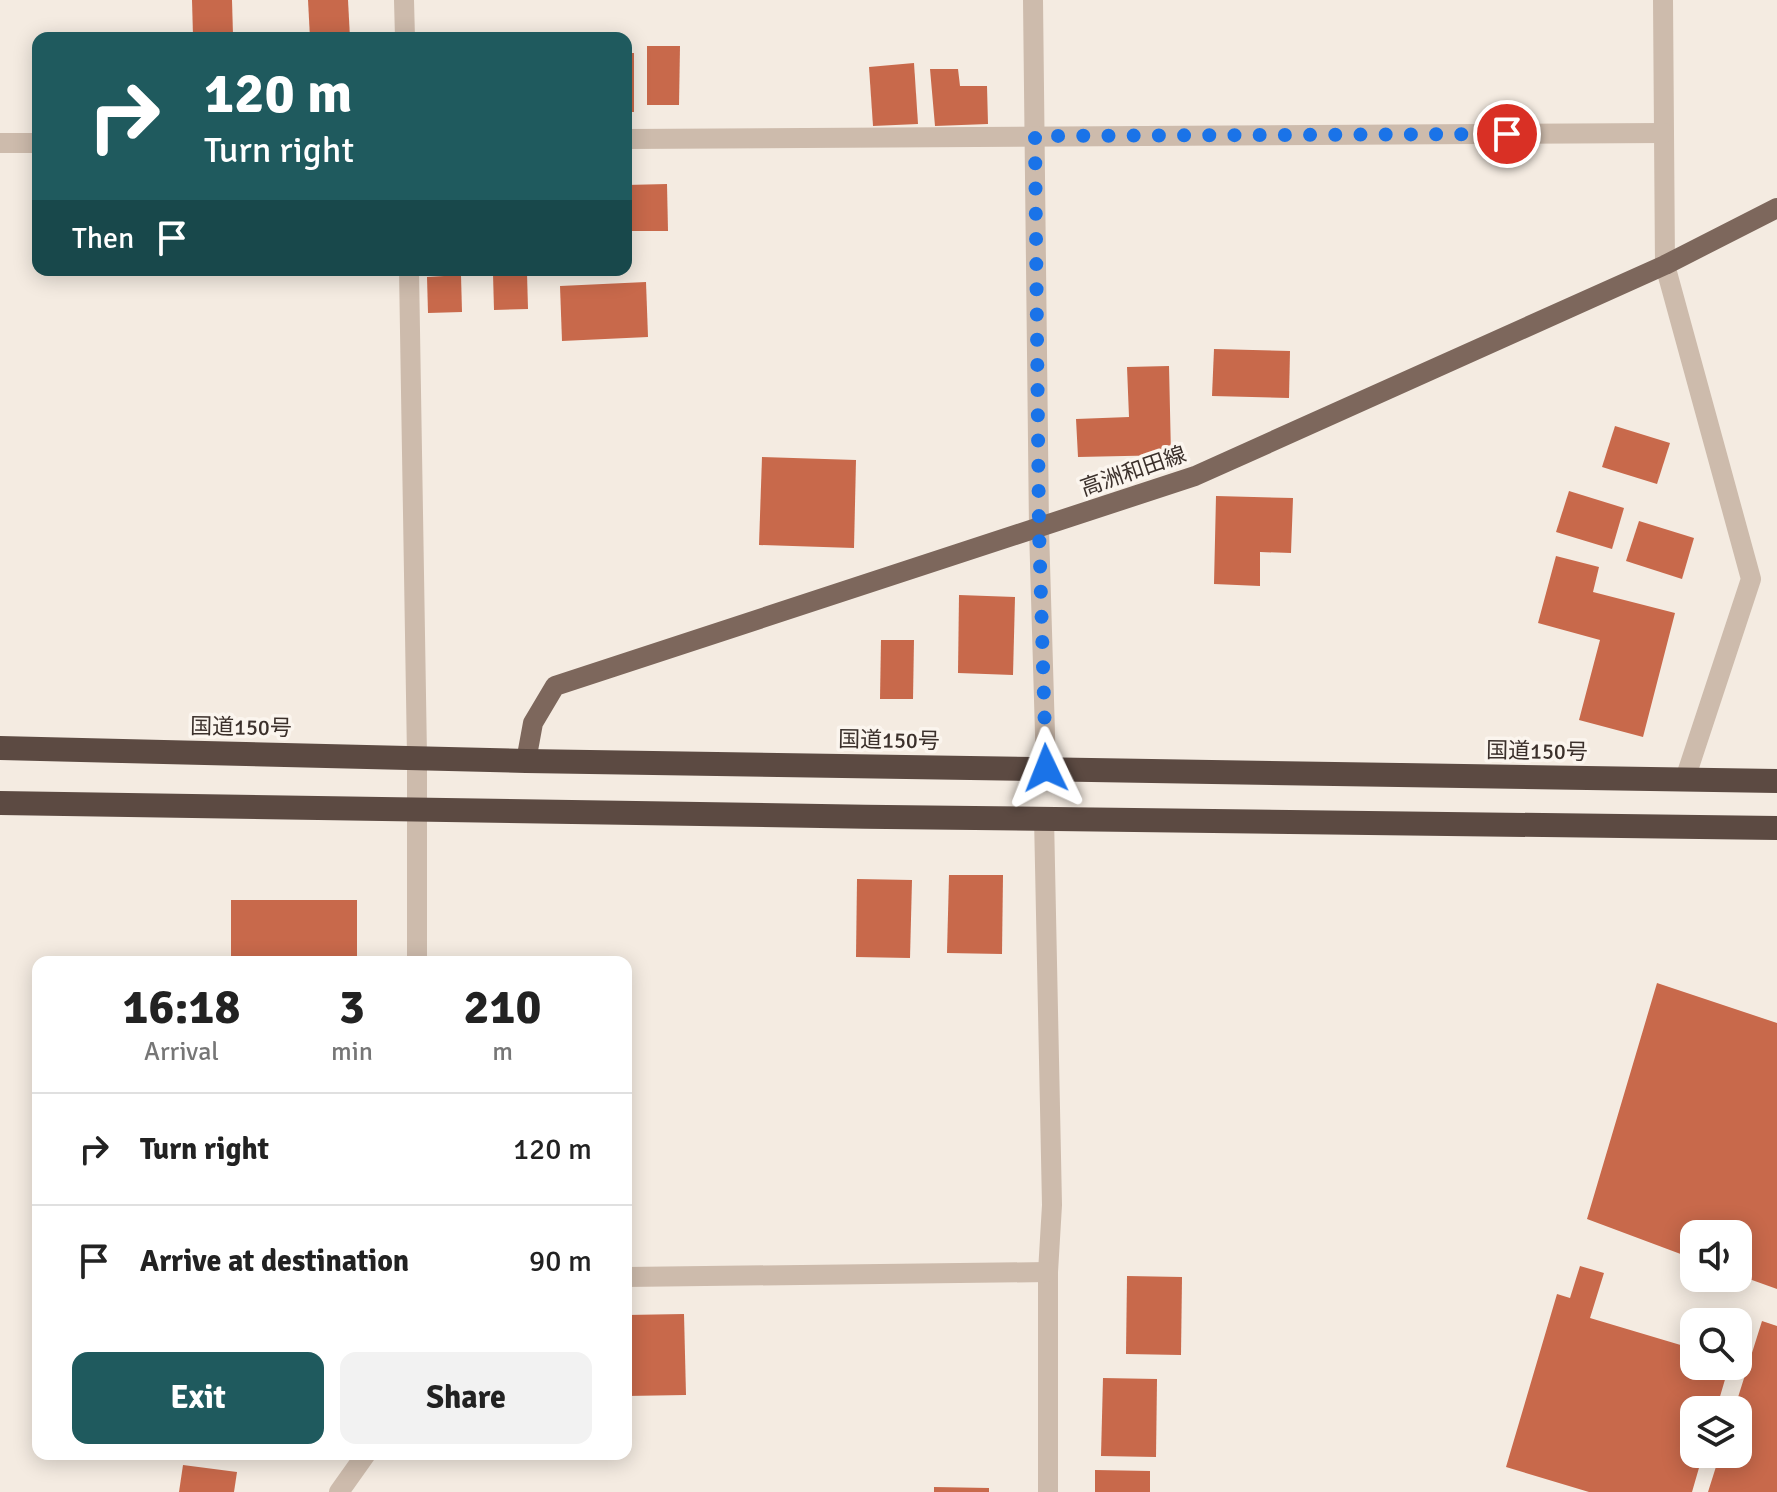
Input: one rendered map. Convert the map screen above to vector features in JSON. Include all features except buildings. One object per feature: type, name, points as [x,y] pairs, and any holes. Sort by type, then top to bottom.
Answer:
[{"type":"highway","name":"国道150号","points":[[0,748],[526,761],[1777,781]]},
{"type":"highway","points":[[0,803],[416,812],[1777,828]]},
{"type":"main road","name":"高洲和田線","points":[[526,761],[533,723],[555,686],[1195,476],[1665,265],[1777,208]]},
{"type":"street","points":[[404,0],[405,32]]},
{"type":"street","points":[[1033,0],[1039,529],[1046,768]]},
{"type":"street","points":[[1663,0],[1665,265],[1751,579],[1685,779]]},
{"type":"street","points":[[632,139],[1664,133]]},
{"type":"street","points":[[0,143],[32,143]]},
{"type":"street","points":[[409,276],[417,956]]},
{"type":"street","points":[[1044,817],[1052,1205],[1048,1272],[1048,1492]]},
{"type":"street","points":[[632,1277],[1048,1272]]},
{"type":"street","points":[[339,1492],[362,1460]]},
{"type":"route","points":[[1046,768],[1039,529],[1035,136],[1507,134]]}]
